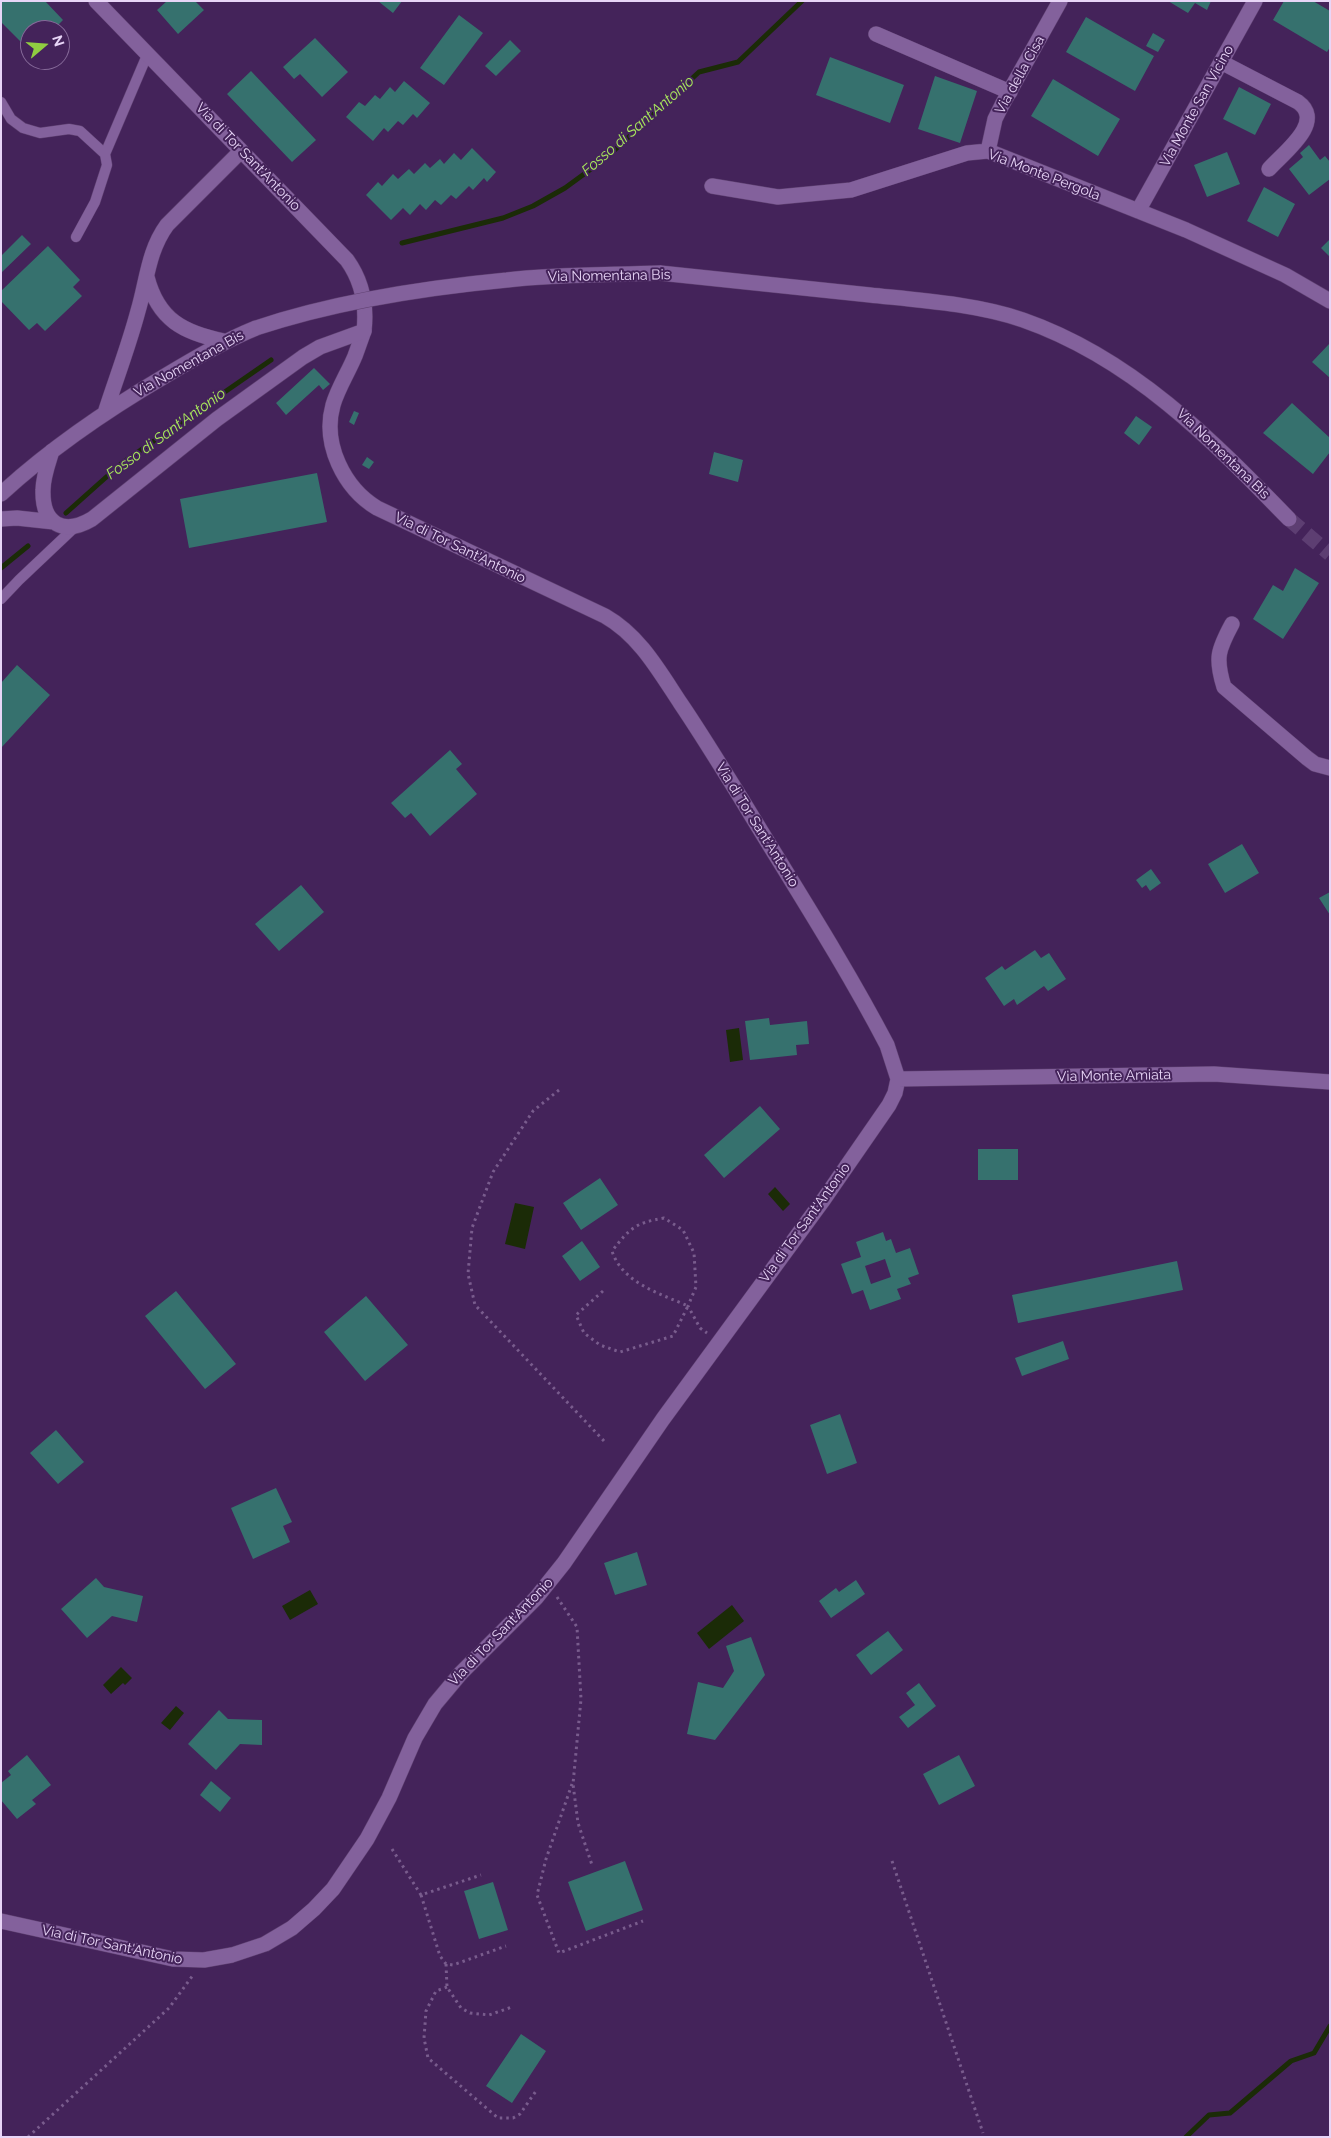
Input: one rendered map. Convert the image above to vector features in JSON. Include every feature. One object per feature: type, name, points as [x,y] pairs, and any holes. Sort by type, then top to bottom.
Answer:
[{"type":"street","name":"Via di Tor Sant'Antonio","points":[[1,1921],[173,1959],[204,1960],[232,1956],[278,1937],[307,1916],[333,1889],[367,1840],[389,1798],[415,1738],[434,1704],[550,1582],[824,1199],[889,1105],[895,1093],[898,1079],[894,1062],[881,1033],[799,893],[703,737],[636,640],[622,627],[605,616],[377,508],[367,502],[351,486],[340,468],[334,451],[331,420],[332,406],[364,330],[365,311],[362,292],[353,268],[96,1]]},
{"type":"street","name":"Via della Cisa","points":[[988,151],[996,119],[1060,1]]},
{"type":"street","name":"Via Monte San Vicino","points":[[1138,211],[1255,1]]},
{"type":"street","points":[[876,34],[1010,92]]},
{"type":"street","points":[[1221,62],[1298,102],[1308,111],[1309,122],[1304,130],[1269,169]]},
{"type":"street","points":[[105,413],[138,311],[153,250],[167,225],[241,151]]},
{"type":"street","name":"Via Monte Pergola","points":[[712,186],[778,197],[851,190],[960,155],[976,151],[988,151],[1138,211],[1281,272],[1330,302]]},
{"type":"street","name":"Via Nomentana Bis","points":[[1,494],[52,451],[105,413],[224,341],[256,328],[302,315],[399,294],[508,279],[660,273],[935,302],[1022,320],[1122,369],[1210,438],[1289,519]]},
{"type":"street","points":[[146,276],[159,307],[168,318],[192,333],[224,341]]},
{"type":"street","points":[[1,519],[17,518],[54,522],[66,528],[75,527],[92,518],[217,419],[303,357],[320,347],[364,330]]},
{"type":"street","points":[[52,451],[43,490],[44,506],[54,522]]},
{"type":"street","points":[[1232,624],[1220,648],[1219,671],[1224,687],[1307,758],[1315,764],[1330,768]]},
{"type":"street","name":"Via Monte Amiata","points":[[898,1079],[1214,1074],[1330,1082]]},
{"type":"lane","points":[[76,237],[95,202],[107,165],[105,154],[148,53]]},
{"type":"lane","points":[[1,102],[11,119],[23,128],[40,133],[69,129],[80,132],[105,154]]},
{"type":"lane","points":[[1,599],[75,527]]},
{"type":"path","points":[[559,1090],[533,1111],[493,1172],[472,1228],[468,1274],[475,1305],[606,1442]]},
{"type":"path","points":[[603,1291],[576,1315],[584,1334],[600,1345],[620,1352],[673,1336],[688,1306],[696,1287],[694,1253],[683,1230],[664,1218],[641,1222],[612,1251],[613,1256],[630,1276],[647,1288],[688,1306],[700,1328],[720,1342]]},
{"type":"path","points":[[556,1596],[577,1628],[580,1654],[581,1698],[573,1784],[578,1823],[592,1865]]},
{"type":"path","points":[[573,1784],[546,1859],[537,1895],[560,1953],[643,1921]]},
{"type":"path","points":[[392,1849],[420,1895],[440,1956],[446,1964],[447,1987],[461,2008],[470,2013],[489,2015],[512,2007]]},
{"type":"path","points":[[892,1861],[983,2133]]},
{"type":"path","points":[[420,1895],[482,1875]]},
{"type":"path","points":[[446,1964],[453,1965],[506,1946]]},
{"type":"path","points":[[28,2137],[170,2008],[204,1960]]},
{"type":"path","points":[[447,1987],[436,1991],[426,2011],[424,2038],[428,2058],[498,2118],[513,2118],[520,2114],[536,2091]]},
{"type":"shaded area","points":[[739,1028],[743,1060],[730,1062],[726,1030]]},
{"type":"shaded area","points":[[775,1187],[790,1204],[783,1211],[768,1194]]},
{"type":"shaded area","points":[[515,1203],[534,1207],[525,1249],[505,1244]]},
{"type":"shaded area","points":[[310,1590],[318,1604],[290,1620],[282,1606]]},
{"type":"shaded area","points":[[732,1605],[744,1621],[709,1649],[697,1633]]},
{"type":"shaded area","points":[[121,1667],[132,1678],[111,1694],[103,1685]]},
{"type":"shaded area","points":[[176,1706],[184,1713],[170,1730],[161,1723]]},
{"type":"building","points":[[1,1],[45,1],[63,20],[20,20],[20,41],[1,22]]},
{"type":"building","points":[[167,1],[195,1],[204,10],[178,34],[157,10]]},
{"type":"building","points":[[378,1],[402,1],[393,13]]},
{"type":"building","points":[[1168,1],[1211,1],[1207,10],[1195,3],[1188,13]]},
{"type":"building","points":[[1284,1],[1313,1],[1330,11],[1330,47],[1327,52],[1273,20]]},
{"type":"building","points":[[459,15],[483,33],[444,85],[420,68]]},
{"type":"building","points":[[1086,17],[1154,56],[1135,91],[1066,52]]},
{"type":"building","points":[[1153,33],[1165,40],[1158,52],[1146,46]]},
{"type":"building","points":[[315,38],[348,72],[322,97],[300,74],[294,79],[283,67]]},
{"type":"building","points":[[510,40],[521,51],[496,76],[485,66]]},
{"type":"building","points":[[830,57],[904,85],[890,123],[816,95]]},
{"type":"building","points":[[251,71],[316,140],[292,162],[227,94]]},
{"type":"building","points":[[935,76],[977,91],[960,143],[918,129]]},
{"type":"building","points":[[1053,79],[1120,119],[1098,156],[1031,116]]},
{"type":"building","points":[[404,81],[430,103],[417,118],[413,114],[403,125],[398,121],[388,132],[384,128],[373,141],[346,117],[359,102],[365,106],[375,95],[380,99],[390,87],[395,92]]},
{"type":"building","points":[[1239,87],[1271,104],[1255,135],[1223,119]]},
{"type":"building","points":[[1309,145],[1320,160],[1325,156],[1330,162],[1330,179],[1309,195],[1289,169],[1303,157],[1300,153]]},
{"type":"building","points":[[472,148],[496,172],[487,182],[484,178],[473,190],[469,186],[456,199],[451,195],[441,205],[435,200],[426,210],[420,204],[410,215],[403,208],[391,220],[366,195],[378,182],[382,186],[393,174],[398,179],[409,169],[414,174],[425,163],[430,168],[440,159],[444,164],[454,153],[461,160]]},
{"type":"building","points":[[1227,152],[1240,184],[1207,197],[1194,165]]},
{"type":"building","points":[[1264,187],[1295,204],[1278,237],[1247,221]]},
{"type":"building","points":[[22,235],[31,244],[1,273],[1,256]]},
{"type":"building","points":[[1330,239],[1330,257],[1321,248]]},
{"type":"building","points":[[48,246],[80,280],[73,287],[82,296],[45,331],[37,323],[29,330],[1,301],[1,291]]},
{"type":"building","points":[[1330,343],[1330,378],[1312,362]]},
{"type":"building","points":[[314,368],[330,384],[323,390],[319,385],[286,415],[276,403]]},
{"type":"building","points":[[1292,403],[1330,438],[1330,452],[1313,474],[1263,433]]},
{"type":"building","points":[[354,411],[359,413],[354,425],[349,422]]},
{"type":"building","points":[[1136,416],[1152,427],[1139,445],[1124,433]]},
{"type":"building","points":[[714,452],[743,460],[738,482],[709,474]]},
{"type":"building","points":[[367,457],[374,462],[369,469],[362,465]]},
{"type":"building","points":[[317,473],[327,522],[189,548],[180,499]]},
{"type":"building","points":[[1295,568],[1319,583],[1283,639],[1253,619],[1273,585],[1283,591]]},
{"type":"building","points":[[17,665],[50,695],[1,748],[1,683]]},
{"type":"building","points":[[450,750],[462,764],[456,769],[477,794],[430,836],[411,813],[405,818],[391,803]]},
{"type":"building","points":[[1242,844],[1259,873],[1225,893],[1208,864]]},
{"type":"building","points":[[1151,869],[1161,883],[1150,891],[1146,885],[1142,888],[1136,880]]},
{"type":"building","points":[[301,885],[324,912],[279,951],[255,924]]},
{"type":"building","points":[[1330,892],[1330,915],[1319,898]]},
{"type":"building","points":[[1035,950],[1041,958],[1049,953],[1066,979],[1048,991],[1044,986],[1017,1005],[1014,999],[1004,1006],[985,978],[1002,966],[1005,970]]},
{"type":"building","points":[[769,1018],[770,1025],[807,1021],[809,1044],[796,1045],[797,1055],[750,1060],[745,1021]]},
{"type":"building","points":[[760,1106],[780,1129],[724,1178],[704,1155]]},
{"type":"building","points":[[978,1149],[1018,1149],[1018,1180],[978,1180]]},
{"type":"building","points":[[600,1178],[618,1205],[581,1230],[563,1203]]},
{"type":"building","points":[[883,1232],[886,1241],[891,1239],[896,1253],[910,1248],[919,1274],[908,1278],[911,1284],[897,1289],[901,1299],[870,1310],[863,1290],[852,1294],[841,1264],[861,1257],[856,1242]],"holes":[[[885,1259],[891,1277],[871,1284],[865,1266]]]},
{"type":"building","points":[[582,1241],[600,1267],[580,1281],[562,1256]]},
{"type":"building","points":[[1177,1261],[1183,1290],[1018,1323],[1012,1295]]},
{"type":"building","points":[[176,1291],[236,1364],[205,1389],[145,1316]]},
{"type":"building","points":[[366,1296],[408,1345],[365,1381],[324,1332]]},
{"type":"building","points":[[1063,1341],[1069,1359],[1022,1376],[1015,1358]]},
{"type":"building","points":[[840,1414],[857,1463],[827,1474],[810,1425]]},
{"type":"building","points":[[56,1430],[84,1462],[58,1484],[30,1453]]},
{"type":"building","points":[[276,1488],[292,1522],[283,1526],[290,1542],[253,1559],[231,1508]]},
{"type":"building","points":[[637,1552],[647,1585],[615,1595],[604,1563]]},
{"type":"building","points":[[96,1578],[104,1587],[143,1596],[137,1622],[112,1616],[87,1638],[61,1609]]},
{"type":"building","points":[[856,1580],[865,1594],[831,1618],[819,1601],[836,1588],[839,1592]]},
{"type":"building","points":[[888,1631],[903,1650],[871,1675],[856,1655]]},
{"type":"building","points":[[751,1637],[765,1675],[715,1740],[687,1734],[698,1682],[723,1688],[734,1671],[726,1646]]},
{"type":"building","points":[[919,1683],[936,1706],[908,1728],[899,1717],[915,1705],[906,1693]]},
{"type":"building","points":[[219,1710],[228,1719],[262,1720],[262,1745],[240,1744],[216,1770],[188,1744]]},
{"type":"building","points":[[27,1755],[51,1785],[32,1800],[36,1804],[17,1819],[1,1800],[1,1783],[11,1775],[8,1771]]},
{"type":"building","points":[[959,1755],[975,1786],[939,1805],[923,1774]]},
{"type":"building","points":[[211,1781],[231,1798],[220,1812],[200,1795]]},
{"type":"building","points":[[625,1861],[643,1910],[586,1931],[568,1882]]},
{"type":"building","points":[[493,1882],[508,1930],[479,1939],[464,1891]]},
{"type":"building","points":[[521,2034],[546,2051],[512,2103],[486,2086]]},
{"type":"waterway","name":"Fosso di Sant'Antonio","points":[[402,243],[503,218],[533,206],[565,188],[606,158],[699,72],[738,62],[802,1]]},
{"type":"waterway","name":"Fosso di Sant'Antonio","points":[[66,513],[122,463],[271,360]]},
{"type":"waterway","name":"Fosso di Sant'Antonio","points":[[1,568],[28,546]]},
{"type":"waterway","points":[[1186,2137],[1209,2115],[1230,2113],[1291,2061],[1314,2053],[1330,2026]]},
{"type":"tunnel","points":[[1289,519],[1330,554]]}]
